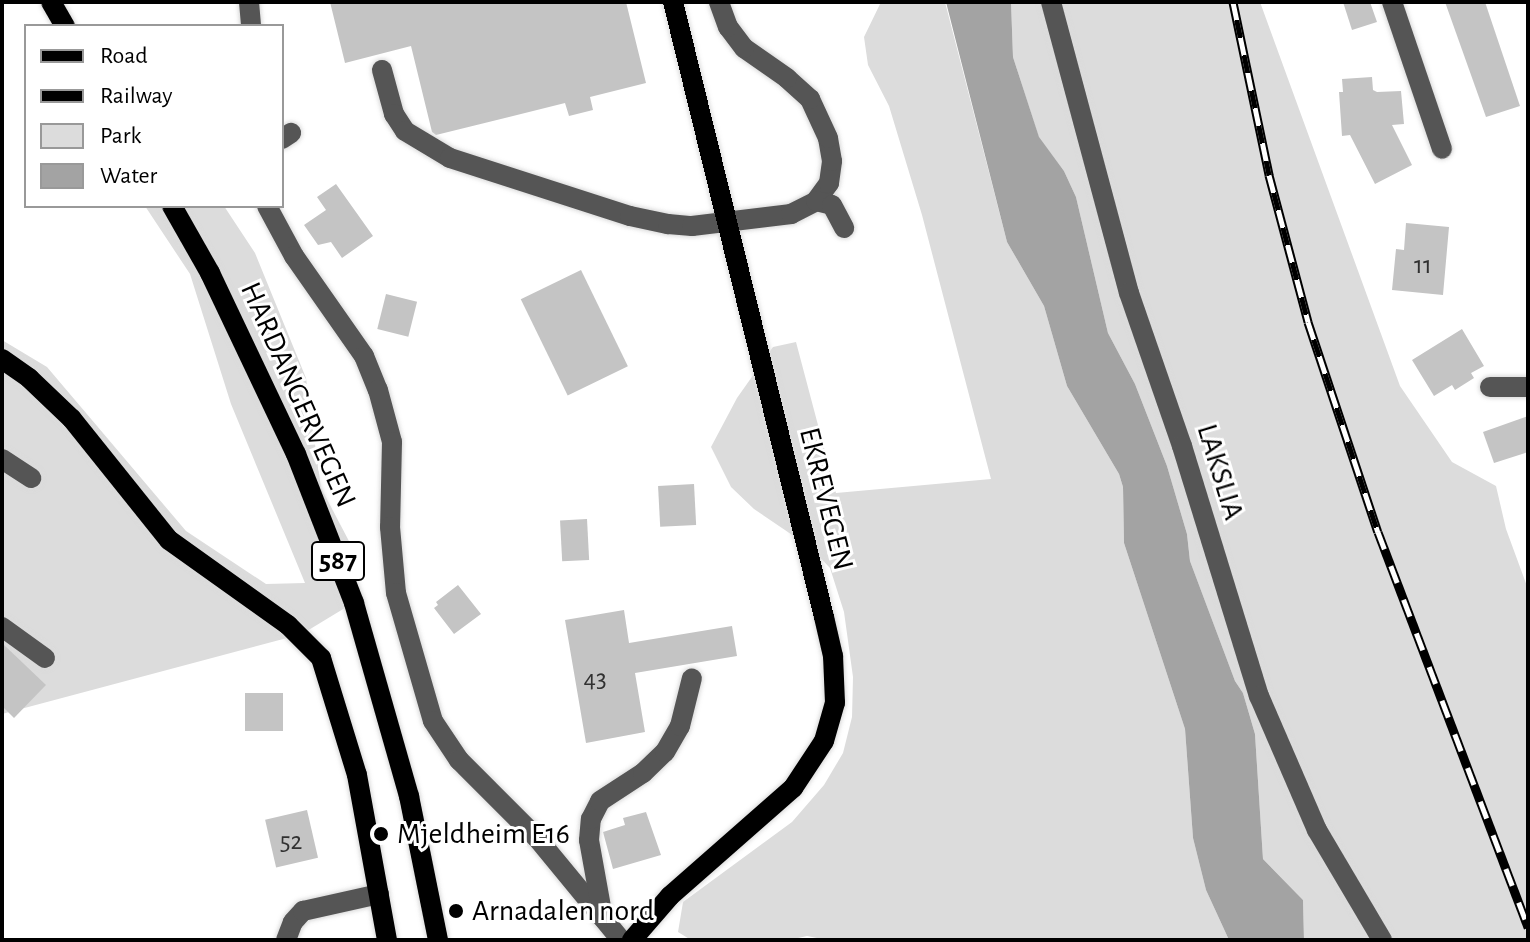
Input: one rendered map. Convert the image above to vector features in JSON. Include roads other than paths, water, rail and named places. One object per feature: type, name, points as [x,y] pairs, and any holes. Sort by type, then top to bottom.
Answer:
[{"type":"main road","points":[[51,2],[64,24]]},
{"type":"main road","name":"EKREVEGEN","points":[[632,940],[670,896],[793,788],[824,741],[835,703],[833,656],[824,617],[673,2]]},
{"type":"main road","name":"HARDANGERVEGEN","points":[[173,208],[210,273],[296,454],[354,603],[409,796],[438,940]]},
{"type":"main road","points":[[2,359],[29,378],[72,419],[169,540],[288,625],[321,658],[337,701],[357,775],[387,940]]},
{"type":"street","points":[[249,2],[251,24]]},
{"type":"street","points":[[382,70],[394,114],[405,131],[450,158],[630,216],[692,226],[791,214],[816,201],[829,183],[832,161],[828,138],[810,99],[787,78],[744,48],[728,27],[719,2]]},
{"type":"street","name":"LAKSLIA","points":[[1051,2],[1129,293],[1182,446],[1259,696],[1317,830],[1382,940]]},
{"type":"street","points":[[1392,2],[1442,149]]},
{"type":"street","points":[[816,201],[832,205],[844,228]]},
{"type":"street","points":[[268,208],[294,256],[364,356],[385,411],[392,442],[390,527],[396,593],[433,721],[459,760],[537,838],[621,940]]},
{"type":"street","points":[[1490,387],[1528,387]]},
{"type":"street","points":[[2,459],[31,478]]},
{"type":"street","points":[[2,627],[45,658]]},
{"type":"street","points":[[604,922],[589,840],[591,819],[600,801],[643,773],[665,752],[680,726],[692,678]]},
{"type":"street","points":[[286,940],[293,922],[303,911],[379,894]]},
{"type":"water","points":[[946,2],[1011,2],[1013,57],[1039,137],[1064,171],[1076,197],[1108,333],[1135,384],[1167,466],[1187,534],[1190,561],[1235,681],[1243,693],[1255,734],[1263,859],[1303,900],[1304,940],[1229,940],[1206,890],[1193,838],[1185,729],[1124,543],[1123,487],[1119,474],[1067,386],[1044,306],[1007,242]]},
{"type":"railway","points":[[1233,2],[1269,175],[1308,322],[1378,532],[1528,927]]},
{"type":"place","name":"Mjeldheim E16","points":[[381,834]]},
{"type":"place","name":"Arnadalen nord","points":[[456,911]]}]
